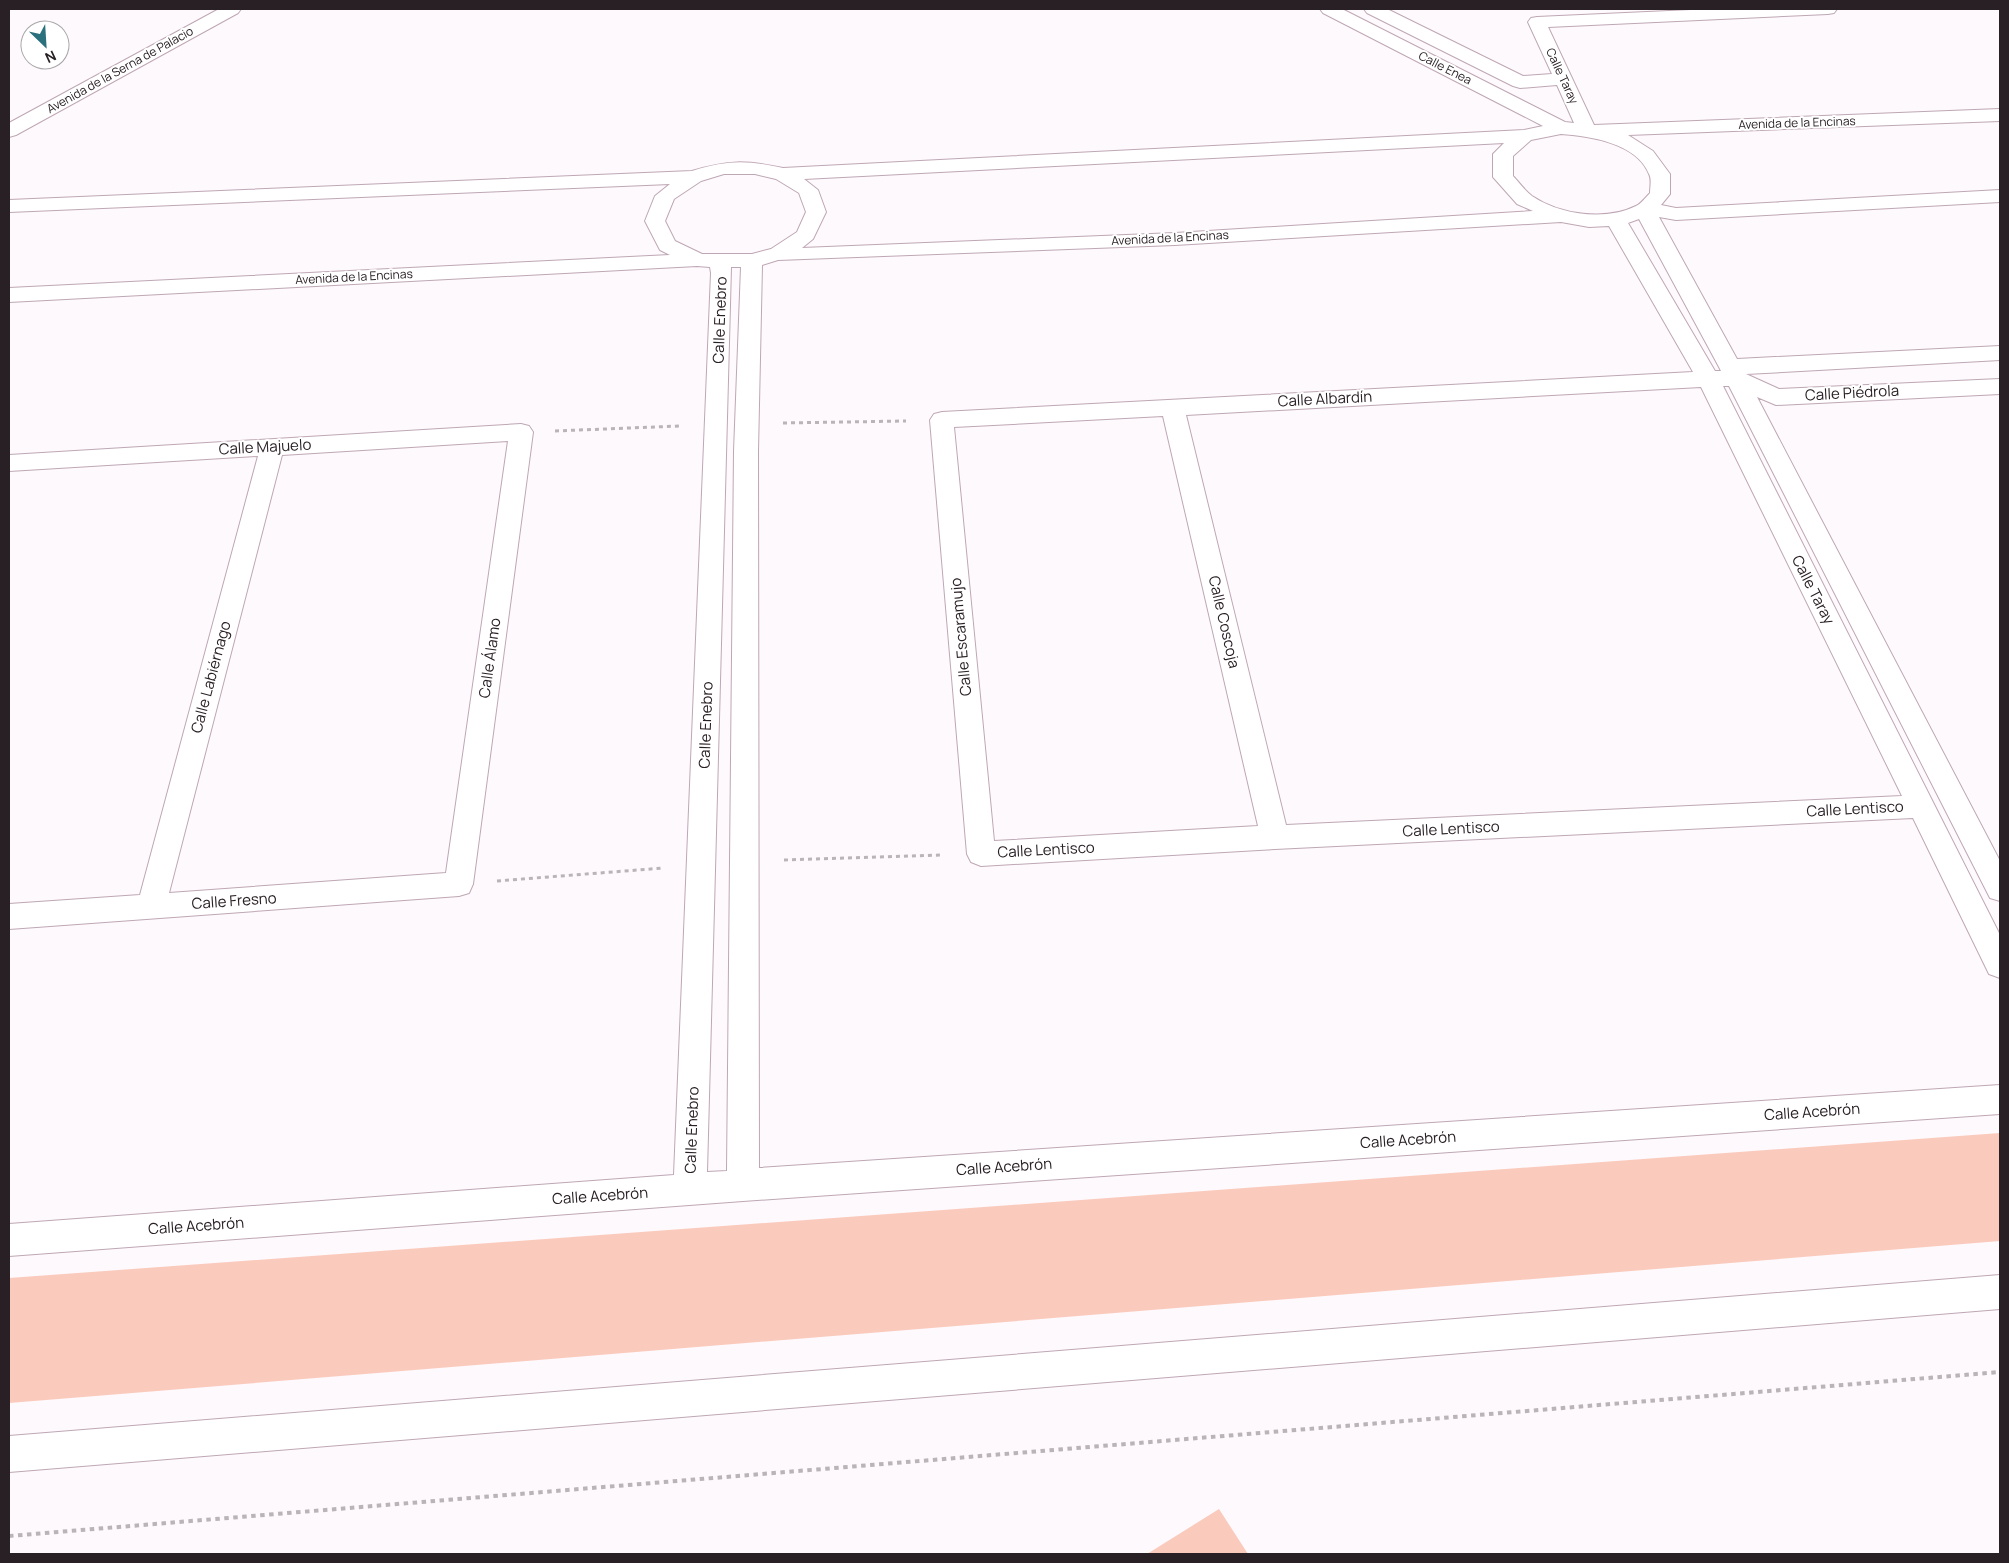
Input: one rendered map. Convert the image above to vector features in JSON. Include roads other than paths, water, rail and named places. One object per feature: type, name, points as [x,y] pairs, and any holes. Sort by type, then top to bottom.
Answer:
[{"type":"street","name":"Avenida de la Serna de Palacio","points":[[9,130],[232,9]]},
{"type":"street","name":"Calle Enea","points":[[1329,9],[1561,128]]},
{"type":"street","points":[[1373,9],[1520,82],[1564,79]]},
{"type":"street","name":"Calle Taray","points":[[1591,131],[1537,22],[1828,9]]},
{"type":"street","name":"Avenida de la Encinas","points":[[1591,131],[2000,115]]},
{"type":"street","points":[[9,206],[694,176],[723,168],[755,168],[783,174],[1524,136],[1561,128],[1591,131],[1620,139],[1646,155],[1660,174],[1660,194],[1646,209],[1616,220],[1589,221],[1560,216],[1524,200],[1503,177],[1503,154],[1524,136]]},
{"type":"street","points":[[694,176],[665,196],[655,221],[667,245],[709,260],[752,261],[778,254],[806,234],[816,212],[808,190],[783,174]]},
{"type":"street","points":[[1646,209],[1676,214],[2000,196]]},
{"type":"street","name":"Calle Taray","points":[[1646,209],[1733,372],[2000,888]]},
{"type":"street","name":"Avenida de la Encinas","points":[[778,254],[1175,239],[1560,216]]},
{"type":"street","name":"Calle Taray","points":[[1616,220],[1708,379],[2000,965]]},
{"type":"street","name":"Avenida de la Encinas","points":[[9,295],[709,260]]},
{"type":"street","name":"Calle Enebro","points":[[690,1190],[722,282],[709,260]]},
{"type":"street","name":"Calle Enebro","points":[[743,1185],[746,451],[752,261]]},
{"type":"street","points":[[1733,372],[2000,353]]},
{"type":"street","name":"Calle Piédrola","points":[[1708,379],[1733,372],[1776,397],[1999,387]]},
{"type":"street","name":"Calle Albardín","points":[[942,420],[1708,379]]},
{"type":"street","name":"Calle Coscoja","points":[[1173,408],[1276,837]]},
{"type":"street","name":"Calle Escaramujo","points":[[942,420],[981,854]]},
{"type":"street","name":"Calle Majuelo","points":[[9,462],[522,432]]},
{"type":"street","name":"Calle Álamo","points":[[459,884],[522,432]]},
{"type":"street","name":"Calle Labiérnago","points":[[151,907],[272,447]]},
{"type":"street","name":"Calle Lentisco","points":[[981,854],[1276,837],[1921,806]]},
{"type":"street","name":"Calle Fresno","points":[[9,917],[459,884]]},
{"type":"street","name":"Calle Acebrón","points":[[9,1240],[743,1185],[2000,1100]]},
{"type":"street","points":[[9,1454],[2000,1292]]}]
